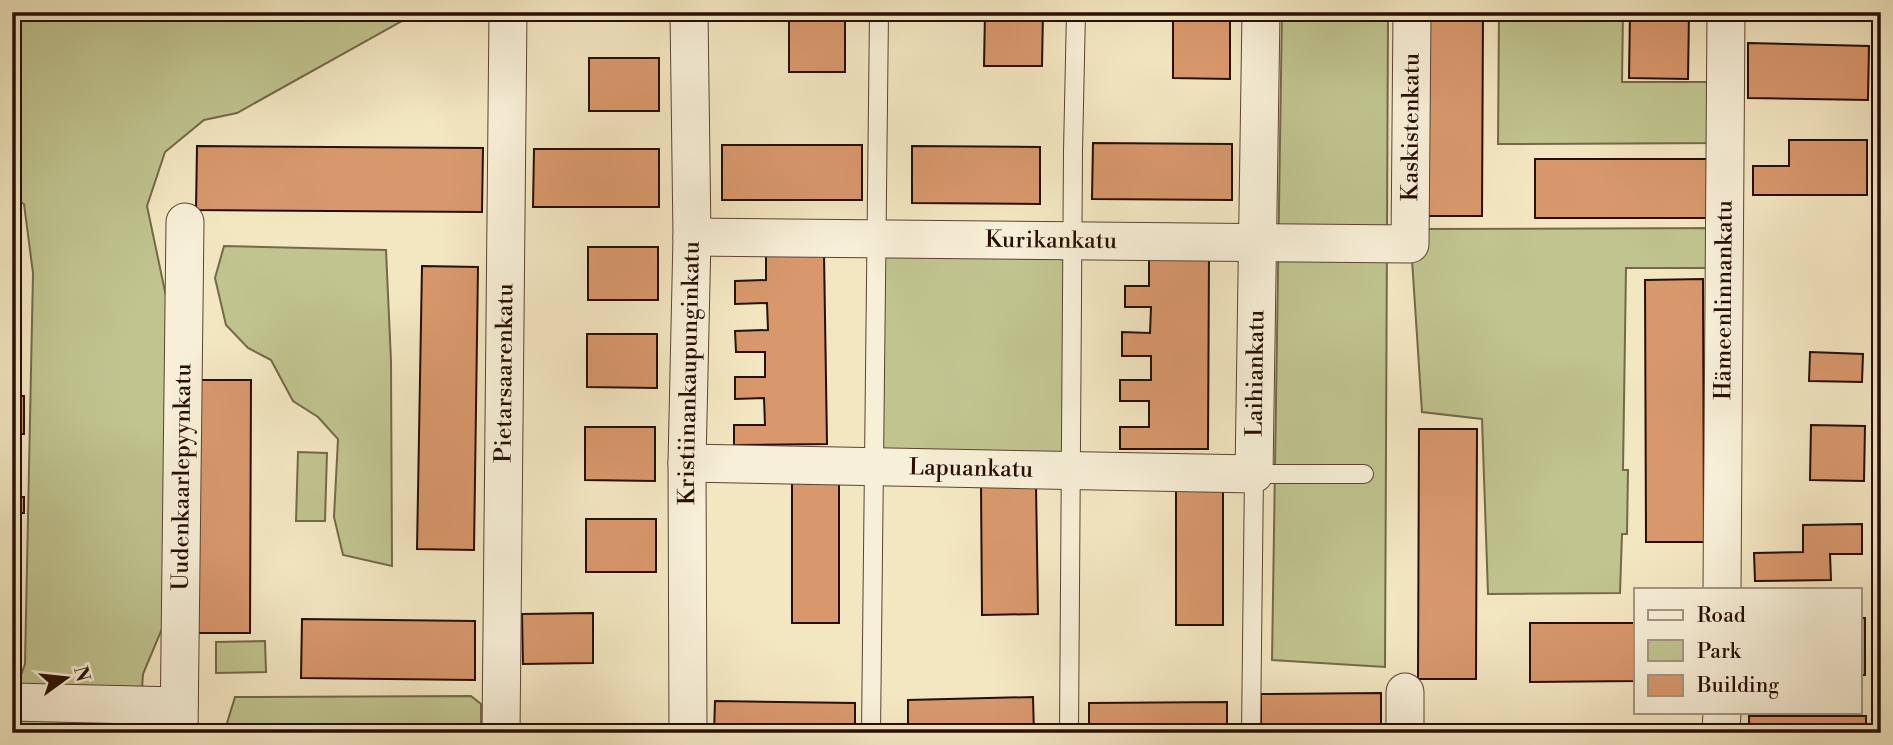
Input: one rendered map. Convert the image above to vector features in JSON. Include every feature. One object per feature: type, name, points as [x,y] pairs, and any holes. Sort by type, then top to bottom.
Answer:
[{"type":"street","name":"Pietarsaarenkatu","points":[[501,733],[508,12]]},
{"type":"street","name":"Kristiinankaupunginkatu","points":[[688,733],[687,463],[692,237],[689,12]]},
{"type":"street","name":"Laihiankatu","points":[[1254,474],[1261,12]]},
{"type":"street","name":"Kaskistenkatu","points":[[1410,244],[1412,12]]},
{"type":"street","name":"Hämeenlinnankatu","points":[[1722,588],[1726,12]]},
{"type":"street","name":"Uudenkaarlepyynkatu","points":[[179,719],[185,222]]},
{"type":"street","name":"Kurikankatu","points":[[692,237],[1410,244]]},
{"type":"street","name":"Lapuankatu","points":[[687,463],[1254,474]]},
{"type":"street","points":[[1405,692],[1405,733]]},
{"type":"street","points":[[12,702],[179,719]]},
{"type":"street","points":[[1721,714],[1721,733]]},
{"type":"lane","points":[[871,733],[879,12]]},
{"type":"lane","points":[[1069,733],[1076,12]]},
{"type":"lane","points":[[1254,474],[1364,474]]},
{"type":"lane","name":"Laihiankatu","points":[[1251,733],[1254,474]]},
{"type":"green space","points":[[12,12],[418,12],[237,113],[204,120],[165,152],[147,206],[167,301],[164,624],[143,674],[139,733],[12,733],[12,699],[25,664],[33,273],[24,204],[12,197]]},
{"type":"green space","points":[[1282,12],[1388,12],[1385,667],[1272,660]]},
{"type":"green space","points":[[1499,12],[1623,12],[1622,82],[1726,82],[1726,143],[1498,144]]},
{"type":"green space","points":[[1725,228],[1725,268],[1626,268],[1623,470],[1628,470],[1627,534],[1622,534],[1620,593],[1488,594],[1482,419],[1422,412],[1410,229]]},
{"type":"green space","points":[[876,239],[1072,241],[1071,470],[874,467]]},
{"type":"green space","points":[[224,246],[386,250],[391,361],[392,566],[343,555],[334,517],[338,439],[318,417],[293,401],[271,360],[248,348],[226,325],[215,278]]},
{"type":"green space","points":[[298,452],[327,453],[325,521],[296,521]]},
{"type":"green space","points":[[265,641],[266,672],[216,673],[216,642]]},
{"type":"green space","points":[[471,696],[481,704],[481,733],[224,733],[235,697]]},
{"type":"building","points":[[590,12],[660,12],[660,17],[590,17]]},
{"type":"building","points":[[789,12],[845,12],[845,72],[789,72]]},
{"type":"building","points":[[985,12],[1043,12],[1042,66],[984,66]]},
{"type":"building","points":[[1173,12],[1230,12],[1230,79],[1173,78]]},
{"type":"building","points":[[1426,12],[1483,12],[1482,216],[1424,216]]},
{"type":"building","points":[[1630,12],[1689,12],[1688,79],[1629,78]]},
{"type":"building","points":[[1748,43],[1869,46],[1868,100],[1748,98]]},
{"type":"building","points":[[589,58],[659,58],[659,111],[589,111]]},
{"type":"building","points":[[1789,140],[1867,140],[1867,195],[1753,195],[1753,166],[1789,166]]},
{"type":"building","points":[[1093,143],[1232,144],[1232,200],[1092,199]]},
{"type":"building","points":[[722,145],[862,145],[862,200],[722,200]]},
{"type":"building","points":[[197,146],[483,148],[482,212],[196,210]]},
{"type":"building","points":[[912,146],[1040,147],[1040,204],[912,203]]},
{"type":"building","points":[[534,149],[659,149],[659,207],[533,207]]},
{"type":"building","points":[[1535,159],[1708,159],[1708,218],[1535,218]]},
{"type":"building","points":[[588,247],[658,247],[658,300],[588,300]]},
{"type":"building","points":[[824,253],[827,444],[734,445],[734,425],[765,425],[764,398],[735,399],[735,377],[765,377],[765,352],[736,352],[735,331],[768,330],[767,303],[735,304],[735,281],[766,280],[766,254]]},
{"type":"building","points":[[1149,254],[1209,254],[1208,449],[1120,449],[1120,427],[1149,427],[1149,401],[1120,401],[1120,380],[1151,380],[1151,356],[1122,356],[1122,332],[1150,333],[1151,307],[1125,307],[1125,286],[1149,286]]},
{"type":"building","points":[[422,266],[478,267],[474,550],[417,549]]},
{"type":"building","points":[[1703,279],[1704,542],[1646,542],[1645,280]]},
{"type":"building","points":[[587,334],[657,334],[657,388],[587,387]]},
{"type":"building","points":[[1810,352],[1863,354],[1862,382],[1809,381]]},
{"type":"building","points":[[194,380],[251,380],[250,633],[193,633]]},
{"type":"building","points":[[12,396],[24,396],[24,434],[12,434]]},
{"type":"building","points":[[1811,425],[1865,426],[1864,481],[1810,480]]},
{"type":"building","points":[[585,427],[655,427],[655,481],[585,480]]},
{"type":"building","points":[[1419,429],[1477,429],[1476,679],[1418,679]]},
{"type":"building","points":[[792,483],[839,483],[839,623],[792,623]]},
{"type":"building","points":[[1036,484],[1038,614],[982,615],[981,485]]},
{"type":"building","points":[[1176,486],[1223,487],[1223,625],[1176,625]]},
{"type":"building","points":[[12,497],[24,497],[24,513],[12,513]]},
{"type":"building","points":[[586,519],[656,519],[656,572],[586,572]]},
{"type":"building","points":[[1862,524],[1862,554],[1830,554],[1831,580],[1755,581],[1754,553],[1803,552],[1803,525]]},
{"type":"building","points":[[593,613],[593,663],[523,664],[522,614]]},
{"type":"building","points":[[1862,618],[1865,618],[1865,675],[1862,675]]},
{"type":"building","points":[[302,619],[475,621],[475,680],[301,678]]},
{"type":"building","points":[[1530,623],[1634,623],[1634,681],[1530,682]]},
{"type":"building","points":[[1381,693],[1381,733],[1261,733],[1261,694]]},
{"type":"building","points":[[1033,697],[1034,733],[908,733],[908,700]]},
{"type":"building","points":[[715,701],[855,703],[855,733],[714,733]]},
{"type":"building","points":[[1227,702],[1227,733],[1089,733],[1089,703]]},
{"type":"building","points":[[1749,716],[1866,716],[1866,733],[1749,733]]}]
